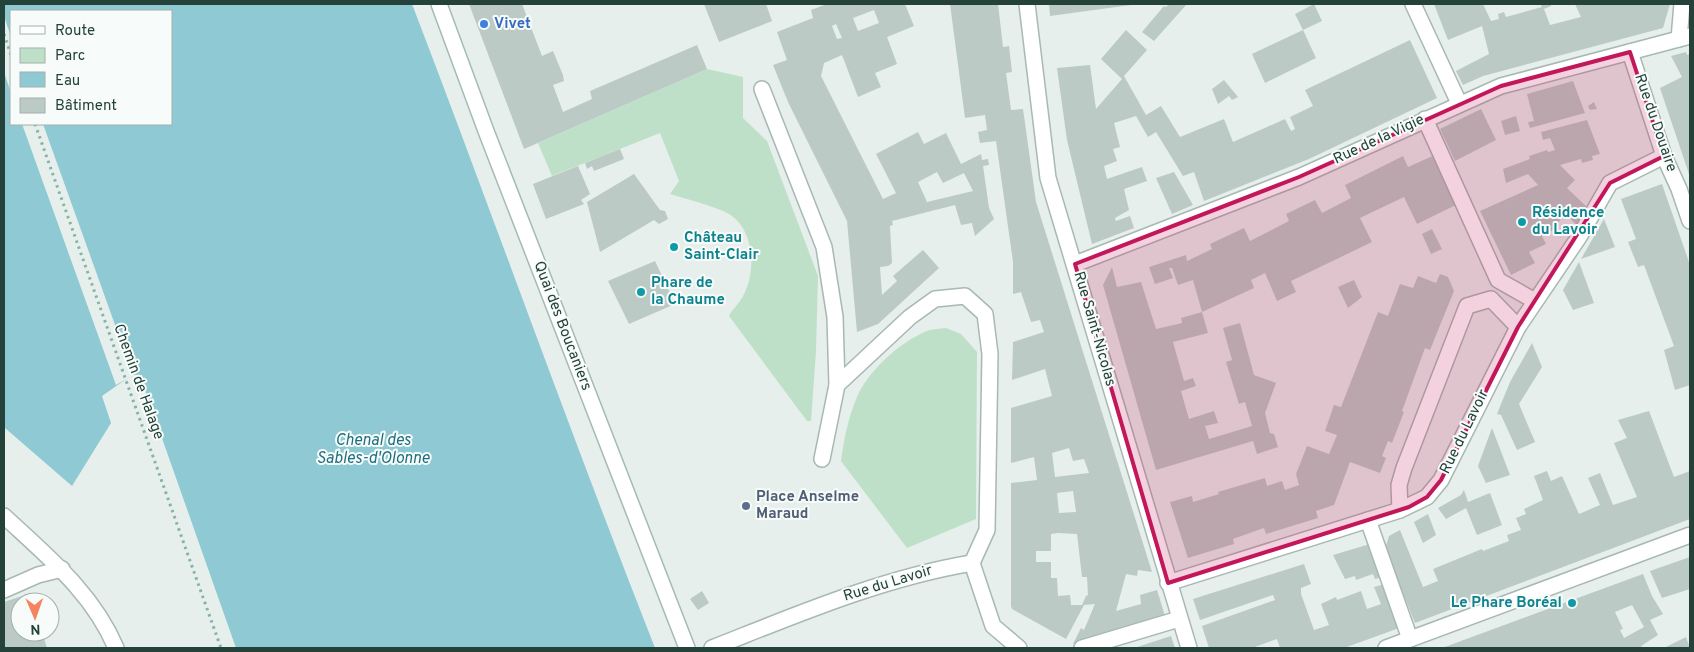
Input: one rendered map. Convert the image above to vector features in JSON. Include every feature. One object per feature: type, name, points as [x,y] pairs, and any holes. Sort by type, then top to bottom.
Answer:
[{"type":"street","name":"Quai des Boucaniers","points":[[439,4],[686,648]]},
{"type":"street","name":"Rue Saint-Nicolas","points":[[1027,4],[1048,178],[1189,648]]},
{"type":"street","points":[[1413,4],[1459,103]]},
{"type":"street","points":[[1682,4],[1685,38]]},
{"type":"street","name":"Rue de la Vigie","points":[[1075,264],[1299,177],[1459,103],[1501,86],[1685,38]]},
{"type":"street","name":"Rue du Douaire","points":[[1630,52],[1664,156],[1680,189],[1690,221]]},
{"type":"street","points":[[762,88],[824,247],[835,316],[837,384],[822,459]]},
{"type":"street","points":[[1425,119],[1498,280],[1535,301]]},
{"type":"street","name":"Rue du Lavoir","points":[[1168,583],[1400,510],[1426,497],[1441,480],[1518,327],[1579,237],[1610,183],[1664,156]]},
{"type":"street","points":[[837,384],[910,317],[935,299],[965,296],[984,314],[990,354],[987,530],[972,563],[993,626],[1019,648]]},
{"type":"street","points":[[1400,510],[1399,485],[1404,468],[1467,306],[1491,298],[1518,327]]},
{"type":"street","points":[[4,516],[62,569],[85,594],[108,628],[116,648]]},
{"type":"street","points":[[1368,520],[1412,644]]},
{"type":"street","points":[[1386,648],[1412,644],[1690,534]]},
{"type":"street","name":"Rue du Lavoir","points":[[712,648],[822,604],[935,569],[972,563]]},
{"type":"street","points":[[4,590],[38,575],[62,569]]},
{"type":"street","points":[[1082,648],[1179,619]]},
{"type":"path","points":[[4,34],[10,52]]},
{"type":"path","name":"Chemin de Halage","points":[[35,125],[222,648]]},
{"type":"highlighted area","points":[[1630,52],[1664,156],[1610,183],[1518,327],[1441,480],[1427,497],[1409,507],[1168,583],[1075,264],[1299,177],[1501,86]]},
{"type":"green space","points":[[707,69],[743,77],[743,118],[767,141],[818,276],[816,351],[811,421],[807,421],[729,316],[743,297],[748,285],[751,252],[745,232],[739,223],[727,213],[711,206],[670,194],[679,181],[660,133],[552,176],[538,143]]},
{"type":"green space","points":[[946,328],[961,334],[977,352],[976,519],[907,548],[841,461],[854,405],[869,377],[886,358],[906,342],[929,330]]},
{"type":"water","name":"Chenal des Sables-d'Olonne","points":[[4,4],[412,4],[593,488],[655,648],[236,648],[145,390],[142,375],[132,375],[102,396],[111,423],[72,486],[5,428]]},
{"type":"pier","points":[[4,16],[10,34],[10,90],[4,72]]},
{"type":"pier","points":[[22,125],[43,125],[133,375],[116,385]]},
{"type":"building","points":[[469,4],[522,4],[542,56],[553,51],[563,75],[564,81],[553,85],[563,112],[592,99],[590,91],[697,45],[707,69],[524,149]]},
{"type":"building","points":[[704,4],[766,4],[772,21],[719,42]]},
{"type":"building","points":[[827,4],[905,4],[914,26],[887,37],[897,64],[875,73],[881,87],[858,97],[842,55],[824,63],[821,76],[883,199],[896,193],[876,154],[918,132],[924,144],[946,133],[961,164],[981,154],[982,160],[988,159],[989,165],[983,166],[989,208],[994,219],[975,236],[972,223],[961,225],[955,205],[892,221],[893,225],[890,226],[892,263],[888,266],[880,267],[882,295],[897,281],[893,276],[923,250],[939,268],[878,324],[857,332],[847,221],[788,102],[773,65],[787,60],[777,32],[813,18],[811,10]],"holes":[[[874,10],[879,23],[858,31],[853,18]],[[836,24],[842,38],[837,39],[832,26]],[[937,172],[943,183],[964,173],[973,191],[927,202],[918,182]]]},
{"type":"building","points":[[950,4],[998,4],[1003,47],[1009,46],[1012,72],[1006,73],[1011,110],[1023,109],[1036,202],[1152,572],[1138,570],[1137,576],[1126,574],[1116,611],[1141,604],[1140,595],[1157,590],[1165,616],[1073,644],[1081,628],[1084,630],[1095,604],[1084,605],[1066,639],[1012,609],[1011,606],[1011,483],[1037,480],[1034,457],[1011,463],[1011,408],[1052,396],[1045,369],[1012,380],[1013,342],[1044,332],[1040,320],[1031,322],[1021,292],[1013,294],[1013,262],[996,141],[980,143],[978,132],[987,130],[985,115],[965,118]],"holes":[[[1069,448],[1073,461],[1084,459],[1089,473],[1055,477],[1052,453]],[[1073,491],[1076,512],[1059,513],[1057,493]],[[1051,534],[1077,534],[1082,577],[1087,577],[1088,595],[1082,605],[1071,605],[1070,595],[1058,596],[1057,578],[1051,578],[1051,562],[1036,562],[1036,551],[1051,551]]]},
{"type":"building","points":[[1049,4],[1131,4],[1131,5],[1050,16]]},
{"type":"building","points":[[1169,4],[1187,4],[1154,41],[1142,32],[1164,6],[1166,7]]},
{"type":"building","points":[[1314,4],[1322,21],[1303,30],[1295,14]]},
{"type":"building","points":[[1434,4],[1483,4],[1491,21],[1499,19],[1498,14],[1504,12],[1506,17],[1542,7],[1540,4],[1551,4],[1551,6],[1544,9],[1550,25],[1581,17],[1575,4],[1670,4],[1663,28],[1483,76],[1463,85],[1456,71],[1489,54],[1482,26],[1448,40]]},
{"type":"building","points":[[1126,30],[1147,50],[1124,76],[1146,115],[1161,106],[1180,137],[1224,119],[1233,142],[1285,119],[1291,131],[1295,129],[1290,117],[1313,106],[1305,90],[1410,40],[1437,98],[1309,159],[1204,201],[1194,172],[1183,176],[1156,132],[1148,137],[1136,116],[1114,123],[1120,147],[1113,149],[1117,161],[1104,166],[1107,179],[1142,167],[1147,181],[1124,189],[1129,210],[1115,218],[1116,221],[1130,216],[1134,228],[1092,244],[1067,140],[1057,68],[1090,65],[1096,109],[1122,79],[1101,59]]},
{"type":"building","points":[[1303,30],[1316,58],[1265,83],[1252,54]]},
{"type":"building","points":[[1686,52],[1687,55],[1690,54],[1690,177],[1660,88],[1682,77],[1671,56]]},
{"type":"building","points":[[1224,80],[1238,97],[1232,100],[1229,96],[1218,104],[1212,89]]},
{"type":"building","points":[[1573,81],[1585,113],[1530,128],[1528,122],[1534,121],[1527,94]]},
{"type":"building","points":[[1594,102],[1597,109],[1590,110],[1588,106]]},
{"type":"building","points":[[1481,109],[1496,140],[1455,161],[1440,129]]},
{"type":"building","points":[[1516,116],[1520,131],[1505,135],[1501,121]]},
{"type":"building","points":[[1587,120],[1600,154],[1592,156],[1593,160],[1582,163],[1581,159],[1560,165],[1575,180],[1567,188],[1588,208],[1578,227],[1565,213],[1553,230],[1542,236],[1546,244],[1529,252],[1535,263],[1511,275],[1480,211],[1538,185],[1528,174],[1506,183],[1503,169],[1530,159],[1529,156],[1547,150],[1548,152],[1555,150],[1550,138],[1543,140],[1541,132]]},
{"type":"building","points":[[620,149],[624,159],[594,171],[592,166],[587,169],[585,163]]},
{"type":"building","points":[[1437,154],[1460,203],[1417,224],[1404,197],[1360,218],[1372,242],[1291,281],[1296,292],[1277,301],[1265,273],[1251,280],[1254,288],[1202,312],[1193,280],[1178,285],[1172,268],[1169,268],[1173,278],[1155,284],[1149,267],[1186,255],[1187,261],[1212,249],[1210,244],[1244,228],[1250,241],[1289,221],[1286,214],[1315,200],[1322,213],[1351,198],[1345,185],[1403,156],[1408,167]]},
{"type":"building","points":[[578,166],[590,194],[581,200],[584,204],[546,219],[533,184]]},
{"type":"building","points":[[1174,172],[1193,205],[1172,214],[1156,178]]},
{"type":"building","points":[[634,174],[660,210],[665,211],[668,219],[659,224],[654,220],[600,252],[587,202]]},
{"type":"building","points":[[1662,184],[1690,265],[1690,385],[1675,390],[1664,350],[1674,346],[1644,265],[1638,267],[1628,242],[1636,239],[1621,199]]},
{"type":"building","points":[[1604,219],[1615,247],[1581,259]]},
{"type":"building","points":[[1432,229],[1442,249],[1431,254],[1422,234]]},
{"type":"building","name":"Phare de la Chaume","points":[[655,261],[675,304],[629,324],[608,281]]},
{"type":"building","points":[[1579,262],[1594,303],[1573,310],[1563,290]]},
{"type":"building","points":[[1112,267],[1117,287],[1141,282],[1156,329],[1182,323],[1181,318],[1202,312],[1208,333],[1173,342],[1184,381],[1193,378],[1196,386],[1181,391],[1189,419],[1214,411],[1218,423],[1205,426],[1209,439],[1252,426],[1245,402],[1239,404],[1226,362],[1232,360],[1223,328],[1240,323],[1254,375],[1276,383],[1265,413],[1270,433],[1274,434],[1278,447],[1257,454],[1253,441],[1156,470],[1103,285]]},
{"type":"building","points":[[1440,274],[1448,277],[1454,291],[1430,350],[1425,348],[1392,443],[1388,441],[1382,456],[1386,458],[1380,473],[1350,462],[1334,505],[1316,511],[1318,518],[1266,534],[1264,528],[1233,539],[1234,544],[1188,558],[1170,502],[1192,496],[1193,502],[1219,494],[1218,492],[1265,478],[1267,486],[1282,481],[1285,490],[1299,485],[1296,474],[1307,446],[1329,454],[1337,435],[1325,431],[1334,405],[1341,407],[1378,312],[1388,316],[1400,284],[1413,288],[1418,276],[1436,283]]},
{"type":"building","points":[[1354,280],[1362,297],[1348,308],[1338,287]]},
{"type":"building","points":[[1532,343],[1542,367],[1519,404],[1535,442],[1517,450],[1501,415],[1497,414],[1510,382]]},
{"type":"building","points":[[1649,411],[1674,477],[1690,471],[1690,519],[1415,623],[1385,549],[1389,536],[1400,530],[1423,587],[1438,581],[1433,569],[1482,549],[1483,551],[1509,541],[1507,535],[1521,530],[1516,518],[1526,514],[1524,509],[1543,500],[1534,476],[1547,471],[1551,481],[1562,476],[1579,514],[1600,505],[1588,478],[1600,473],[1613,505],[1637,497],[1614,443],[1627,438],[1618,420]]},
{"type":"building","points":[[1492,428],[1510,475],[1486,483],[1478,466]]},
{"type":"building","points":[[1464,490],[1468,502],[1490,493],[1502,525],[1477,535],[1466,508],[1446,519],[1438,508],[1461,495]]},
{"type":"building","points":[[1428,514],[1436,535],[1423,543],[1414,522]]},
{"type":"building","points":[[1370,544],[1382,577],[1375,579],[1373,574],[1356,580],[1355,576],[1345,579],[1333,555]]},
{"type":"building","points":[[1690,557],[1690,589],[1662,598],[1650,571]]},
{"type":"building","points":[[1304,564],[1311,584],[1301,588],[1301,594],[1314,630],[1329,625],[1321,604],[1336,597],[1337,600],[1361,591],[1367,609],[1381,604],[1374,587],[1385,584],[1402,627],[1344,648],[1280,648],[1277,639],[1252,648],[1209,648],[1202,626],[1275,600],[1273,595],[1200,620],[1193,599]]},
{"type":"building","points":[[1643,574],[1652,596],[1663,614],[1650,620],[1658,635],[1641,646],[1643,648],[1442,648]],"holes":[[[1632,605],[1644,627],[1624,638],[1620,630],[1623,629],[1615,612]]]},
{"type":"building","points":[[702,591],[709,603],[698,610],[690,599]]},
{"type":"building","points":[[10,600],[10,642],[45,642],[47,648],[4,648],[4,602]]},
{"type":"building","points":[[1171,636],[1175,648],[1134,648]]},
{"type":"building","points":[[1686,637],[1690,648],[1664,648]]},
{"type":"place","name":"Vivet","points":[[484,24]]},
{"type":"place","name":"Résidence du Lavoir","points":[[1522,222]]},
{"type":"place","name":"Château Saint-Clair","points":[[674,247]]},
{"type":"place","name":"Phare de la Chaume","points":[[641,292]]},
{"type":"place","name":"Place Anselme Maraud","points":[[746,506]]},
{"type":"place","name":"Le Phare Boréal","points":[[1572,603]]}]
